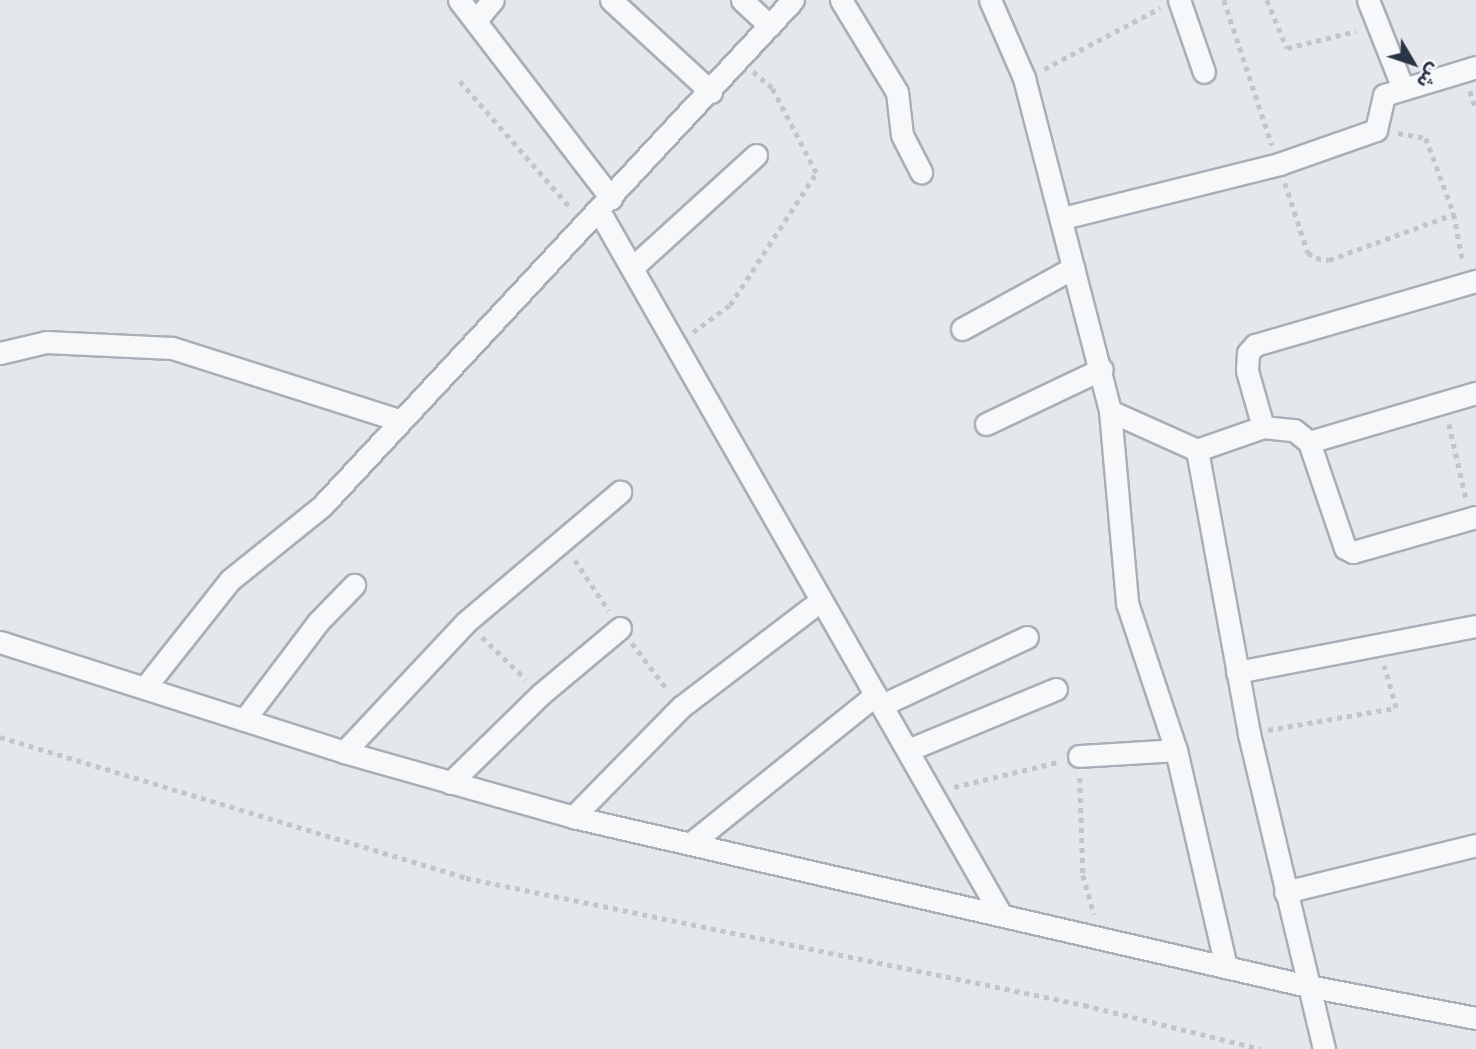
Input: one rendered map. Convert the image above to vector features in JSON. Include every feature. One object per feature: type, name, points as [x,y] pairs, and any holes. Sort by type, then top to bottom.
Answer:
[{"type":"street","points":[[459,0],[476,20],[634,266],[820,601],[933,792],[1000,913]]},
{"type":"street","points":[[476,20],[494,0]]},
{"type":"street","points":[[611,0],[711,92]]},
{"type":"street","points":[[742,0],[770,26]]},
{"type":"street","points":[[146,686],[230,580],[323,506],[399,420],[599,212],[793,0]]},
{"type":"street","points":[[841,0],[897,92],[902,135],[921,172]]},
{"type":"street","points":[[990,0],[1024,78],[1102,369],[1110,411],[1127,603],[1176,750],[1226,967]]},
{"type":"street","points":[[1368,0],[1402,86]]},
{"type":"street","points":[[1172,3],[1204,72]]},
{"type":"street","points":[[1063,218],[1279,164],[1376,130],[1381,99],[1402,86],[1476,67]]},
{"type":"street","points":[[634,266],[756,155]]},
{"type":"street","points":[[962,329],[1073,268]]},
{"type":"street","points":[[1263,427],[1247,371],[1248,353],[1255,345],[1471,283]]},
{"type":"street","points":[[0,353],[46,342],[172,348],[399,420]]},
{"type":"street","points":[[986,424],[1102,369]]},
{"type":"street","points":[[1309,442],[1476,393]]},
{"type":"street","points":[[1110,411],[1197,450],[1263,427],[1288,427],[1309,442],[1349,551],[1359,552],[1473,518]]},
{"type":"street","points":[[1197,450],[1249,734],[1324,1049]]},
{"type":"street","points":[[344,752],[466,622],[561,539],[620,492]]},
{"type":"street","points":[[244,720],[318,622],[354,585]]},
{"type":"street","points":[[573,817],[681,707],[820,601]]},
{"type":"street","points":[[1237,672],[1476,626]]},
{"type":"street","points":[[450,783],[541,694],[621,628]]},
{"type":"street","points":[[690,844],[879,700],[1027,637]]},
{"type":"street","points":[[0,642],[146,686],[344,752],[573,817],[1100,936],[1226,967],[1310,994],[1476,1018]]},
{"type":"street","points":[[908,750],[1056,689]]},
{"type":"street","points":[[1079,756],[1176,750]]},
{"type":"street","points":[[1285,892],[1476,845]]},
{"type":"path","points":[[1224,0],[1308,253],[1316,258],[1329,260],[1454,214]]},
{"type":"path","points":[[1267,0],[1287,48],[1377,26]]},
{"type":"path","points":[[1024,78],[1172,3]]},
{"type":"path","points":[[678,343],[730,305],[816,173],[772,88],[739,60]]},
{"type":"path","points":[[460,81],[599,212]]},
{"type":"path","points":[[1376,130],[1426,138],[1454,214],[1471,283]]},
{"type":"path","points":[[1443,401],[1473,518]]},
{"type":"path","points":[[561,539],[621,628],[681,707]]},
{"type":"path","points":[[466,622],[541,694]]},
{"type":"path","points":[[1249,734],[1396,708],[1378,645]]},
{"type":"path","points":[[0,737],[466,878],[1084,1005],[1261,1049]]},
{"type":"path","points":[[933,792],[1079,756],[1083,875],[1100,936]]}]
